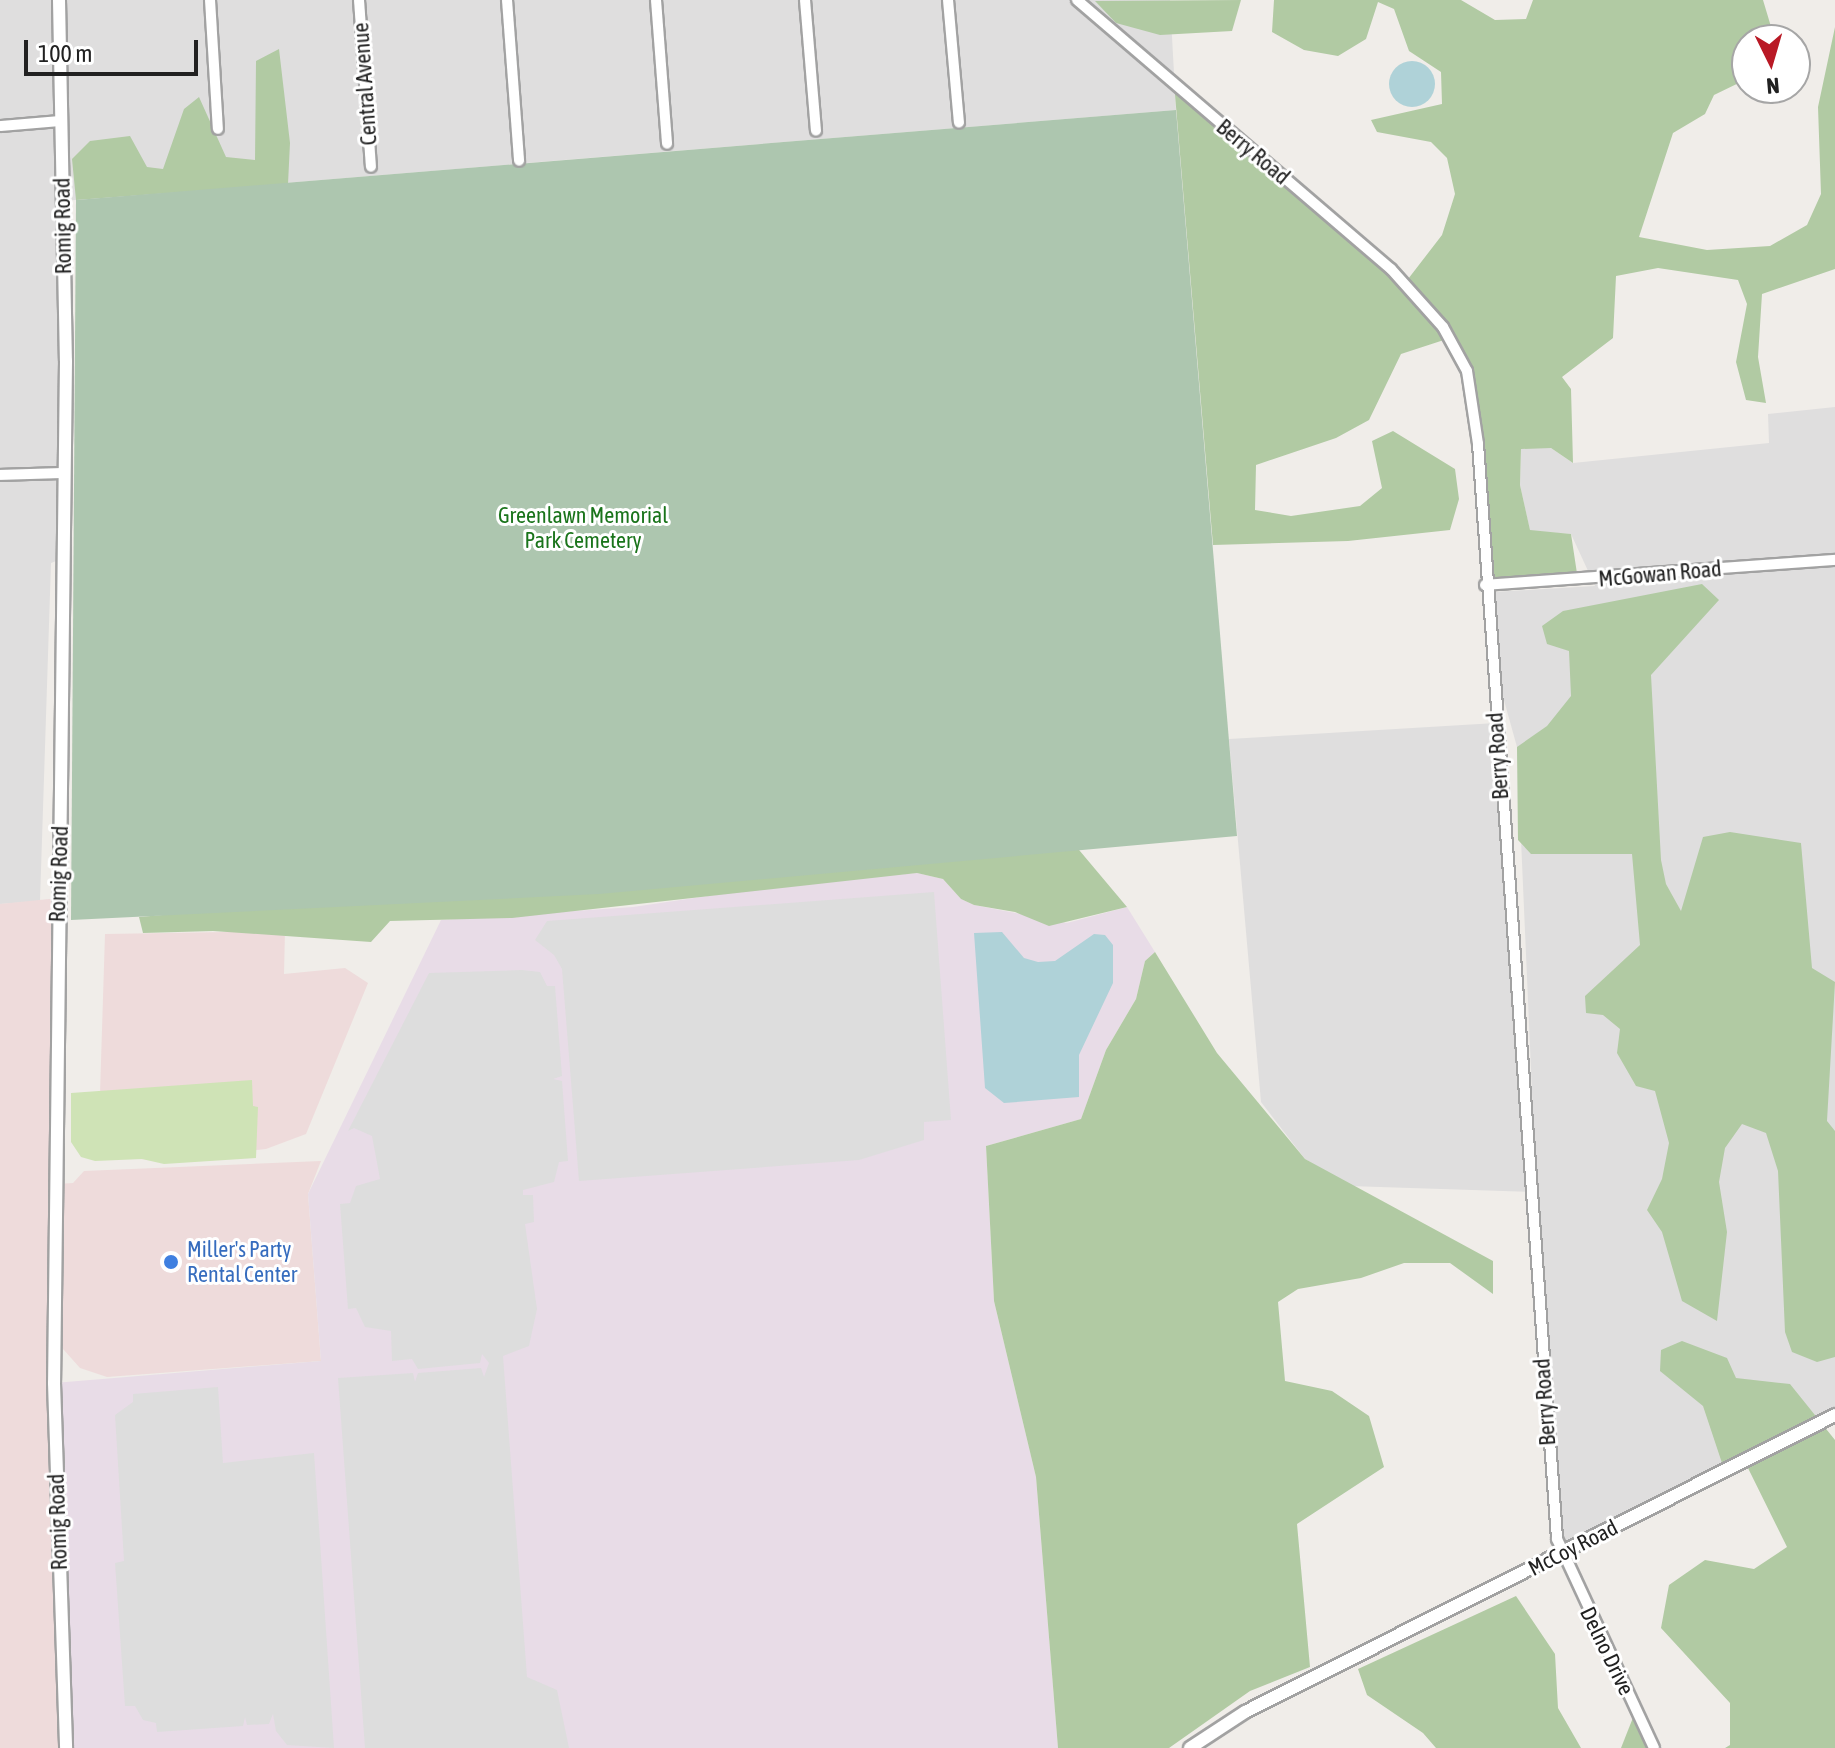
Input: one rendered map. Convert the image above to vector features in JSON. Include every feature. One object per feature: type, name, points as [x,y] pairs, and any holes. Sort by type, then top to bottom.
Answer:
[{"type":"street","name":"Romig Road","points":[[59,0],[65,473],[54,1383],[66,1748]]},
{"type":"street","points":[[210,0],[218,129]]},
{"type":"street","name":"Central Avenue","points":[[359,0],[371,167]]},
{"type":"street","points":[[507,0],[519,161]]},
{"type":"street","points":[[656,0],[667,144]]},
{"type":"street","points":[[805,0],[816,131]]},
{"type":"street","points":[[948,0],[959,123]]},
{"type":"street","name":"Berry Road","points":[[1077,0],[1391,269],[1457,348],[1475,407],[1485,585],[1560,1554]]},
{"type":"street","points":[[0,126],[61,121]]},
{"type":"street","points":[[0,475],[65,473]]},
{"type":"street","name":"McGowan Road","points":[[1485,585],[1835,560]]},
{"type":"street","name":"McCoy Road","points":[[1190,1748],[1219,1726],[1310,1679],[1835,1415]]},
{"type":"street","name":"Delno Drive","points":[[1560,1554],[1654,1748]]},
{"type":"shaded area","points":[[0,0],[1170,0],[1176,110],[63,201],[64,558],[51,563],[40,901],[0,904]]},
{"type":"shaded area","points":[[1835,407],[1835,1409],[1564,1547],[1537,1208],[1517,747],[1502,693],[1493,592],[1595,586],[1571,534],[1530,531],[1520,485],[1521,448],[1551,448],[1573,463],[1769,443],[1768,414]]},
{"type":"shaded area","points":[[1496,723],[1530,1192],[1349,1186],[1305,1159],[1261,1102],[1229,739]]},
{"type":"shaded area","points":[[917,873],[943,879],[961,899],[974,905],[1067,923],[1127,907],[1155,952],[1145,961],[1136,999],[1106,1050],[1081,1119],[986,1146],[994,1301],[1036,1477],[1058,1748],[66,1748],[54,1383],[321,1361],[308,1194],[441,920],[633,907],[783,885]]},
{"type":"shaded area","points":[[934,892],[951,1120],[924,1122],[924,1140],[859,1160],[579,1181],[562,969],[554,955],[535,940],[547,921]]},
{"type":"shaded area","points":[[59,898],[55,1184],[73,1183],[84,1171],[321,1161],[308,1194],[321,1361],[107,1377],[80,1368],[55,1340],[66,1748],[0,1748],[0,904]]},
{"type":"shaded area","points":[[285,931],[284,974],[345,968],[368,983],[306,1134],[266,1149],[158,1160],[98,1157],[105,934]]},
{"type":"shaded area","points":[[540,972],[547,986],[555,986],[562,1076],[553,1079],[562,1081],[568,1161],[559,1162],[554,1182],[523,1190],[523,1195],[533,1195],[534,1222],[525,1224],[537,1309],[529,1346],[503,1356],[527,1677],[557,1690],[569,1748],[365,1748],[338,1378],[413,1373],[415,1382],[418,1373],[481,1368],[484,1377],[489,1363],[482,1354],[480,1363],[418,1369],[412,1359],[392,1361],[391,1331],[365,1327],[356,1308],[348,1309],[340,1204],[350,1203],[356,1186],[380,1179],[372,1136],[354,1128],[348,1131],[429,973]]},
{"type":"shaded area","points":[[218,1387],[223,1463],[314,1453],[334,1748],[287,1745],[276,1731],[273,1714],[269,1724],[247,1725],[245,1717],[243,1726],[157,1732],[156,1723],[143,1720],[135,1706],[125,1706],[115,1563],[124,1561],[115,1415],[133,1402],[133,1394]]},
{"type":"green space","points":[[1241,0],[1232,31],[1160,35],[1116,23],[1095,1]]},
{"type":"green space","points":[[1274,0],[1461,0],[1495,20],[1526,19],[1533,0],[1763,0],[1770,24],[1731,24],[1731,87],[1714,95],[1705,114],[1673,133],[1639,237],[1707,250],[1770,246],[1807,225],[1821,194],[1818,107],[1835,27],[1835,269],[1762,294],[1758,357],[1766,403],[1746,400],[1736,362],[1747,304],[1738,280],[1658,268],[1616,276],[1613,338],[1562,377],[1571,389],[1573,463],[1551,448],[1521,449],[1520,485],[1530,530],[1571,534],[1578,580],[1485,585],[1475,407],[1450,338],[1401,354],[1369,420],[1336,438],[1256,465],[1255,510],[1291,516],[1360,506],[1382,488],[1372,441],[1393,431],[1455,469],[1459,499],[1450,530],[1348,541],[1213,545],[1174,83],[1405,283],[1442,235],[1455,194],[1447,158],[1431,142],[1377,132],[1371,120],[1442,104],[1441,72],[1409,51],[1394,9],[1378,2],[1366,39],[1338,56],[1304,50],[1272,32]]},
{"type":"green space","points":[[279,49],[290,143],[288,184],[76,200],[72,159],[90,141],[130,136],[147,167],[163,169],[184,109],[199,97],[226,157],[255,160],[256,61]]},
{"type":"green space","name":"Greenlawn Memorial Park Cemetery","points":[[1176,110],[1237,836],[599,894],[71,920],[76,200]]},
{"type":"green space","points":[[1702,584],[1719,600],[1651,675],[1661,860],[1666,884],[1681,911],[1703,837],[1730,832],[1801,843],[1812,968],[1835,982],[1827,1121],[1835,1131],[1835,1357],[1817,1362],[1792,1352],[1785,1332],[1778,1171],[1766,1133],[1742,1124],[1725,1148],[1719,1182],[1727,1232],[1717,1321],[1682,1301],[1662,1232],[1647,1210],[1662,1179],[1669,1143],[1655,1091],[1636,1086],[1617,1053],[1620,1029],[1603,1015],[1586,1013],[1585,996],[1640,945],[1632,854],[1531,854],[1518,840],[1517,747],[1547,726],[1571,696],[1569,651],[1547,644],[1542,626],[1563,611]]},
{"type":"green space","points":[[1069,838],[1127,907],[1049,926],[1015,912],[974,905],[961,899],[943,879],[917,873],[512,918],[390,921],[371,942],[213,931],[143,933],[139,917]]},
{"type":"green space","points":[[1155,952],[1217,1053],[1305,1159],[1493,1261],[1493,1294],[1450,1263],[1404,1263],[1361,1278],[1298,1289],[1278,1302],[1285,1381],[1332,1391],[1369,1416],[1384,1467],[1297,1524],[1310,1667],[1250,1691],[1169,1748],[1058,1748],[1036,1477],[994,1301],[986,1146],[1081,1119],[1106,1050],[1136,999],[1145,961]]},
{"type":"green space","points":[[252,1080],[253,1106],[258,1107],[256,1158],[164,1164],[142,1159],[95,1161],[81,1157],[71,1142],[71,1093]]},
{"type":"green space","points":[[1682,1341],[1727,1358],[1736,1378],[1790,1384],[1835,1440],[1835,1748],[1725,1748],[1730,1745],[1730,1703],[1661,1628],[1669,1585],[1705,1560],[1754,1569],[1787,1547],[1745,1462],[1725,1472],[1703,1406],[1660,1371],[1661,1350]]},
{"type":"green space","points":[[1516,1596],[1555,1654],[1558,1708],[1581,1748],[1436,1748],[1423,1733],[1367,1695],[1358,1669]]},
{"type":"green space","points":[[1636,1710],[1655,1748],[1621,1748]]},
{"type":"water","points":[[1412,61],[1428,68],[1435,84],[1428,100],[1412,107],[1396,100],[1389,84],[1396,68]]},
{"type":"water","points":[[1002,932],[1024,958],[1038,962],[1055,961],[1094,934],[1105,935],[1113,945],[1113,983],[1079,1055],[1079,1097],[1004,1103],[985,1088],[974,933]]},
{"type":"place","name":"Miller's Party Rental Center","points":[[171,1262]]}]
